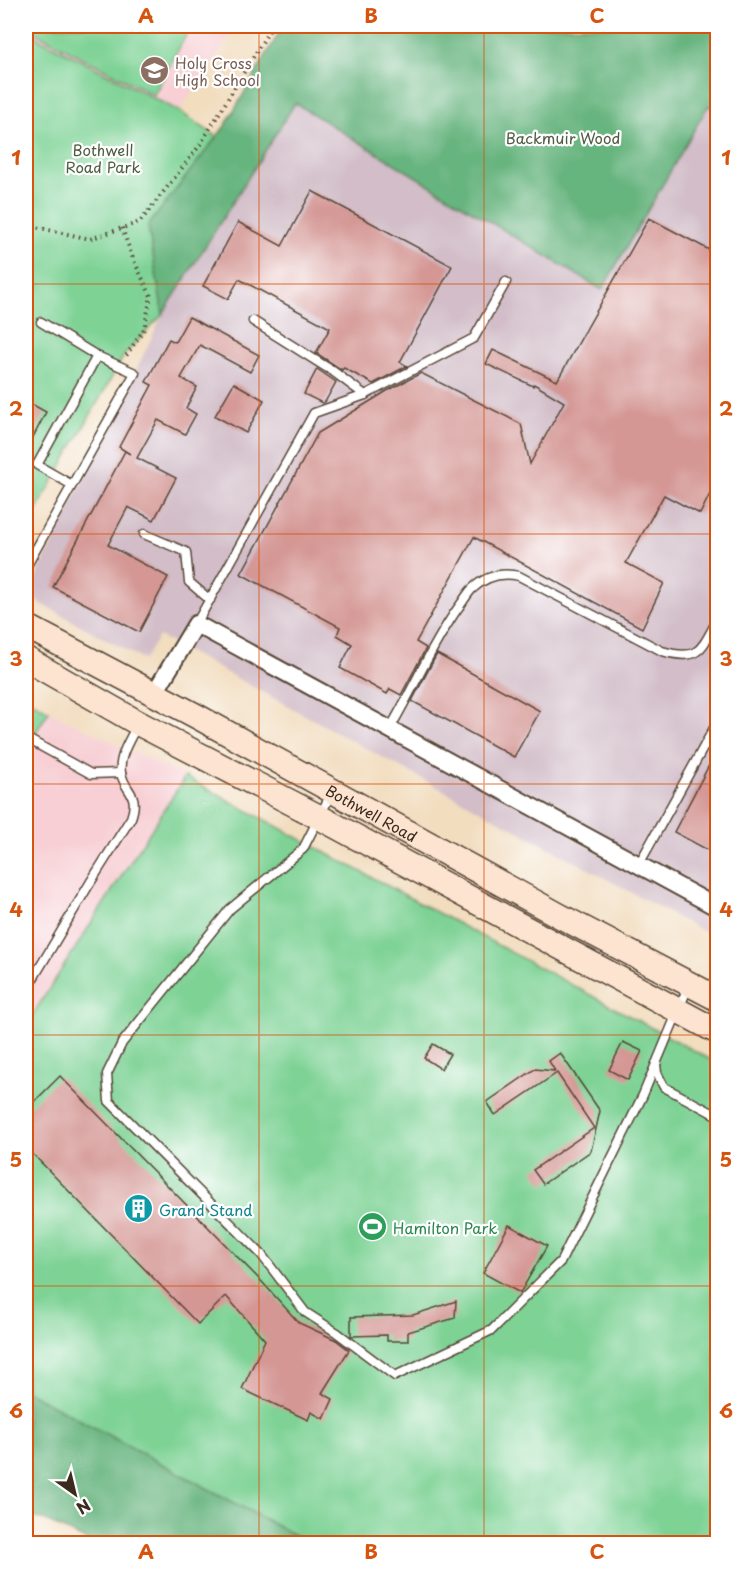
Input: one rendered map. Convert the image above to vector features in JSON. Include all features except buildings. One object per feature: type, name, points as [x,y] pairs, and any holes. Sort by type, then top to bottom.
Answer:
[{"type":"main road","name":"Bothwell Road","points":[[26,626],[717,999]]},
{"type":"main road","name":"Bothwell Road","points":[[26,659],[138,723],[319,817],[717,1032]]},
{"type":"main road","points":[[138,723],[154,694]]},
{"type":"street","points":[[154,694],[196,624],[717,908]]},
{"type":"lane","points":[[196,624],[314,414],[365,395],[474,338],[506,282]]},
{"type":"lane","points":[[253,321],[365,395]]},
{"type":"lane","points":[[26,567],[135,373],[97,356],[41,322]]},
{"type":"lane","points":[[72,485],[38,465],[97,356]]},
{"type":"lane","points":[[144,534],[186,552],[189,582],[210,600]]},
{"type":"lane","points":[[389,729],[443,629],[472,589],[488,578],[504,573],[519,576],[662,651],[680,657],[691,656],[699,649],[717,619]]},
{"type":"lane","points":[[638,866],[717,721]]},
{"type":"lane","points":[[26,985],[34,977],[132,818],[135,808],[134,799],[121,773],[124,753],[138,723]]},
{"type":"lane","points":[[26,738],[91,774],[121,773]]},
{"type":"lane","points":[[332,792],[303,849],[230,909],[122,1043],[107,1074],[109,1101],[261,1254],[305,1312],[395,1376],[492,1330],[561,1261],[643,1095],[689,984]]},
{"type":"lane","points":[[656,1064],[657,1073],[664,1087],[717,1116]]},
{"type":"path","points":[[26,225],[90,239],[140,222],[200,145],[272,26]]},
{"type":"path","points":[[118,366],[144,329],[151,296],[133,259],[123,228]]},
{"type":"shaded area","name":"Holy Cross High School","points":[[26,26],[237,26],[179,111],[26,32]]},
{"type":"shaded area","points":[[295,102],[602,290],[708,105],[717,110],[717,939],[159,636],[144,660],[27,596],[163,314]]},
{"type":"shaded area","points":[[49,711],[185,777],[26,1025],[26,748]]},
{"type":"green space","name":"Holy Cross High School","points":[[26,26],[191,26],[154,95]]},
{"type":"green space","name":"Backmuir Wood","points":[[283,26],[717,26],[717,110],[708,106],[602,290],[295,103],[163,314],[148,226],[225,126]]},
{"type":"green space","name":"Bothwell Road Park","points":[[26,32],[179,111],[217,137],[148,226],[163,314],[125,354],[26,529]]},
{"type":"green space","points":[[26,698],[49,711],[26,748]]},
{"type":"green space","name":"Hamilton Park","points":[[185,777],[717,1063],[717,1543],[309,1543],[26,1391],[26,1025]]},
{"type":"green space","points":[[26,1391],[309,1543],[91,1543],[42,1519],[26,1517]]},
{"type":"place","name":"Holy Cross High School","points":[[154,71]]},
{"type":"place","name":"Grand Stand","points":[[138,1209]]},
{"type":"place","name":"Hamilton Park","points":[[372,1227]]}]
